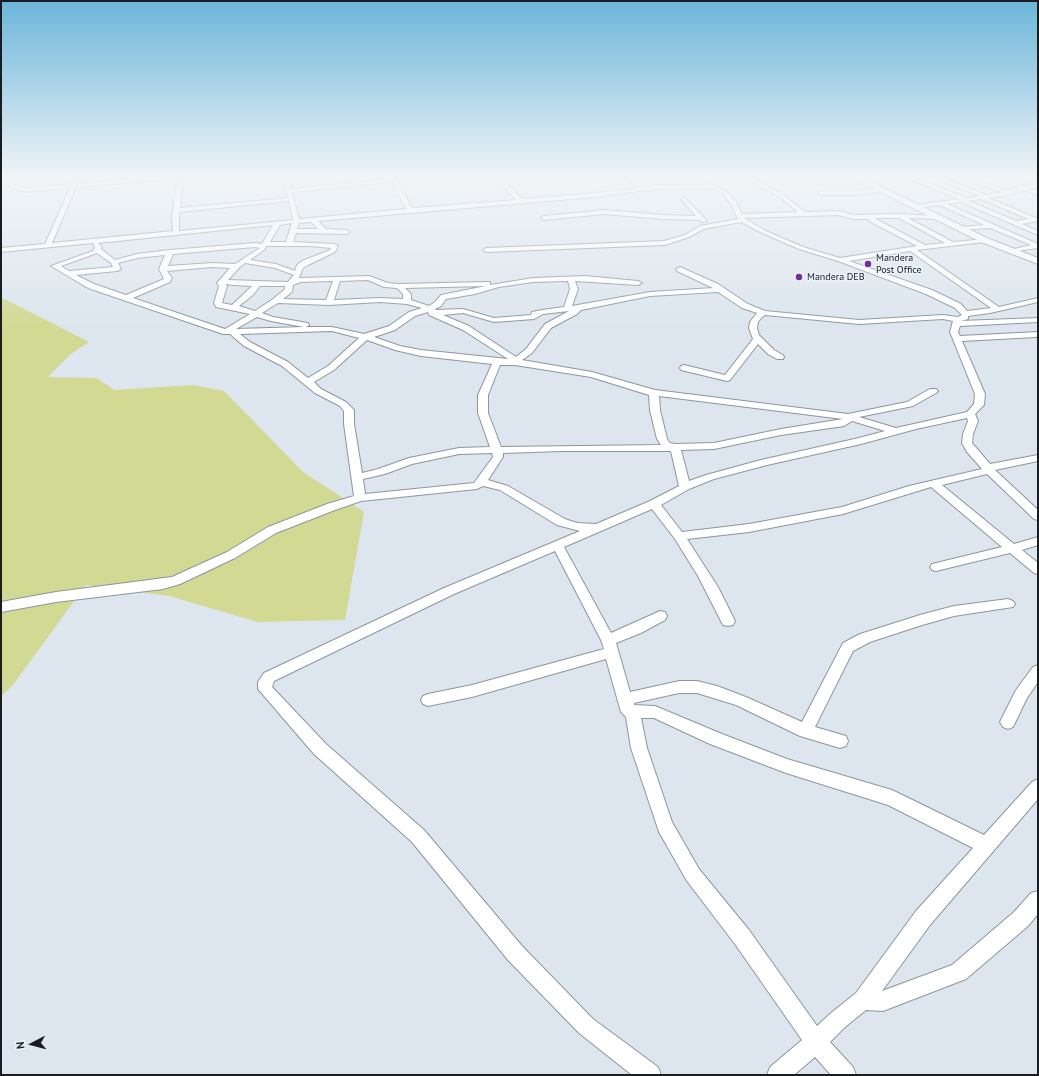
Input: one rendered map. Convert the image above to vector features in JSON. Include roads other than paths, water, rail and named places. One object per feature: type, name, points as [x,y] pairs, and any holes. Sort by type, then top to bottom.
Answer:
[{"type":"highway","points":[[955,226],[984,240],[1038,261]]},
{"type":"street","points":[[48,245],[56,226]]},
{"type":"street","points":[[176,226],[176,233]]},
{"type":"street","points":[[125,245],[128,238],[252,226]]},
{"type":"street","points":[[221,283],[236,266],[245,261],[265,245],[276,226]]},
{"type":"street","points":[[289,244],[295,226]]},
{"type":"street","points":[[319,226],[323,230]]},
{"type":"street","points":[[486,250],[631,246],[668,243],[687,236],[705,226]]},
{"type":"street","points":[[756,226],[784,242],[840,260],[929,292],[958,306],[965,314]]},
{"type":"street","points":[[883,226],[924,247]]},
{"type":"street","points":[[918,226],[953,244]]},
{"type":"street","points":[[961,229],[981,226]]},
{"type":"street","points":[[993,226],[1037,247]]},
{"type":"street","points":[[1022,226],[1038,233]]},
{"type":"street","points":[[293,231],[323,230],[347,232]]},
{"type":"street","points":[[840,260],[924,247],[984,240]]},
{"type":"street","points":[[114,262],[137,256],[170,252],[255,245],[289,244],[335,246],[333,251],[305,263],[300,267],[294,281],[289,284]]},
{"type":"street","points":[[1,250],[48,245],[125,245],[137,256]]},
{"type":"street","points":[[68,273],[115,270],[118,268],[114,262],[95,246]]},
{"type":"street","points":[[95,246],[95,252],[55,266],[91,286],[230,332],[247,344],[285,364],[318,391],[343,404],[349,410],[354,463],[358,477],[360,498]]},
{"type":"street","points":[[1012,251],[1037,247]]},
{"type":"street","points":[[911,249],[997,309]]},
{"type":"street","points":[[127,298],[167,280],[168,278],[163,269],[170,252]]},
{"type":"street","points":[[245,261],[276,266],[298,274]]},
{"type":"street","points":[[163,269],[212,265],[236,266]]},
{"type":"street","points":[[680,268],[715,286],[745,306],[764,313],[859,322],[943,317],[957,321],[1038,320]]},
{"type":"street","points":[[221,283],[289,284],[300,280],[369,278],[387,285],[399,286],[444,284],[498,285]]},
{"type":"street","points":[[431,311],[444,296],[475,292],[498,285],[533,280],[572,278],[638,283]]},
{"type":"street","points":[[568,309],[568,304],[574,290],[572,278]]},
{"type":"street","points":[[328,303],[335,290],[337,280]]},
{"type":"street","points":[[221,283],[223,286],[218,300],[219,305],[234,307],[271,320],[324,329]]},
{"type":"street","points":[[234,307],[250,293],[258,283]]},
{"type":"street","points":[[230,332],[276,301],[289,290],[289,284]]},
{"type":"street","points":[[399,286],[407,294],[407,302]]},
{"type":"street","points":[[308,382],[331,368],[365,337],[392,328],[412,314],[431,311],[463,311],[494,320],[519,319],[534,317],[535,314],[542,312],[578,308],[650,294],[719,290]]},
{"type":"street","points":[[276,301],[328,303],[380,300],[407,302],[422,305],[474,332],[516,361]]},
{"type":"street","points":[[965,314],[1038,300]]},
{"type":"street","points":[[516,361],[529,351],[548,326],[574,312],[578,308]]},
{"type":"street","points":[[764,313],[759,315],[754,322],[753,328],[755,336],[771,352],[780,357]]},
{"type":"street","points":[[650,1075],[586,1026],[515,953],[418,836],[364,786],[320,749],[265,689],[267,680],[276,674],[449,591],[558,546],[598,526],[654,504],[685,487],[710,477],[765,462],[843,446],[897,431],[970,414],[979,405],[980,394],[954,332],[957,321],[966,316],[965,314]]},
{"type":"street","points":[[1016,321],[1037,335]]},
{"type":"street","points":[[230,332],[332,329],[365,337],[398,348],[498,362],[516,361],[592,375],[654,393],[850,417],[897,431]]},
{"type":"street","points":[[956,339],[1037,335]]},
{"type":"street","points":[[684,368],[727,378],[758,338]]},
{"type":"street","points":[[1,607],[49,598],[175,582],[231,555],[272,530],[331,507],[360,498],[477,486],[498,457],[483,413],[483,395],[498,362]]},
{"type":"street","points":[[358,477],[381,472],[409,461],[459,451],[561,448],[675,448],[714,446],[781,432],[844,423],[853,415],[910,404],[933,392]]},
{"type":"street","points":[[654,393],[655,410],[662,440],[666,445],[675,448]]},
{"type":"street","points":[[970,414],[972,421],[967,443],[971,450],[988,469],[1038,516]]},
{"type":"street","points":[[675,448],[685,487]]},
{"type":"street","points":[[680,536],[737,530],[837,511],[933,483],[1038,458]]},
{"type":"street","points":[[481,482],[504,488],[561,522],[576,527],[598,526]]},
{"type":"street","points":[[933,483],[1038,570]]},
{"type":"street","points":[[654,504],[680,536],[713,590],[728,621]]},
{"type":"street","points":[[936,567],[1012,549],[1038,541]]},
{"type":"street","points":[[558,546],[610,646],[639,748],[664,826],[693,875],[742,937],[768,976],[816,1042],[845,1075]]},
{"type":"street","points":[[805,731],[848,648],[865,638],[920,620],[954,611],[1008,604]]},
{"type":"street","points":[[428,700],[472,691],[610,646],[636,629],[660,616]]},
{"type":"street","points":[[1008,722],[1021,694],[1038,671]]},
{"type":"street","points":[[628,705],[679,687],[697,687],[717,692],[741,701],[805,731],[840,741]]},
{"type":"street","points":[[628,705],[655,712],[716,739],[786,766],[892,798],[986,845]]},
{"type":"street","points":[[778,1075],[862,1000],[923,918],[1038,787]]},
{"type":"street","points":[[862,1000],[883,1001],[959,972],[1021,919],[1038,900]]},
{"type":"place","name":"Mandera Post Office","points":[[868,264]]},
{"type":"place","name":"Mandera DEB","points":[[799,277]]}]
